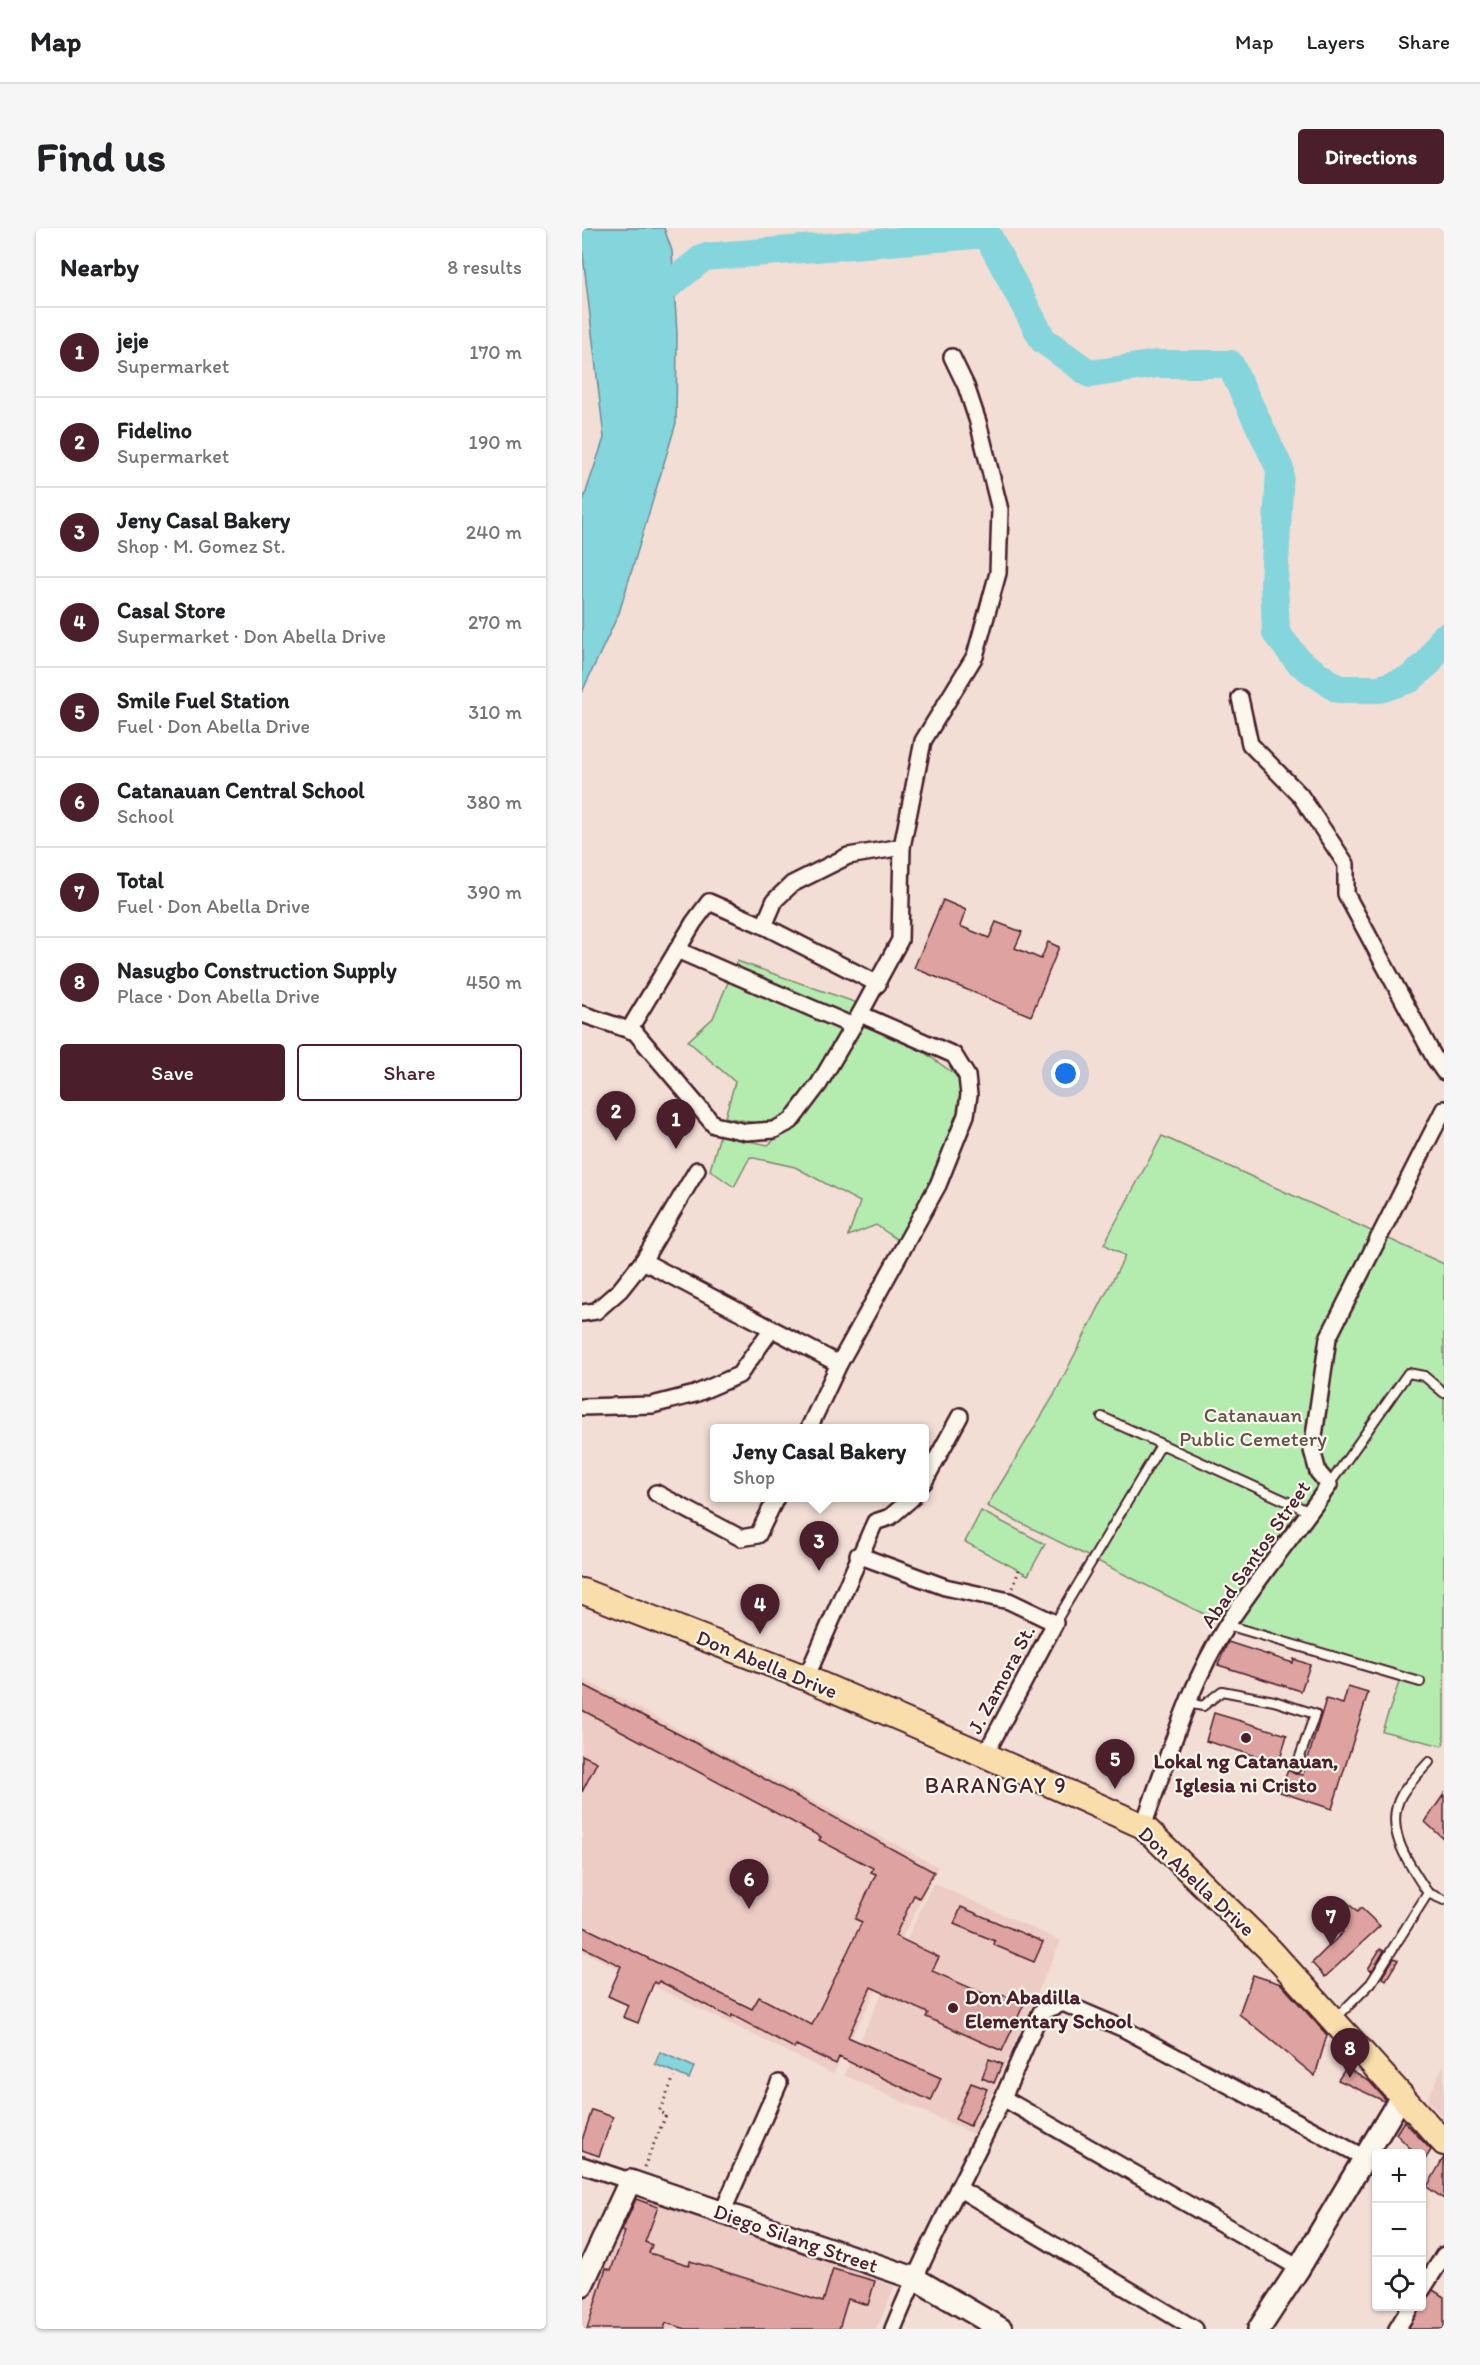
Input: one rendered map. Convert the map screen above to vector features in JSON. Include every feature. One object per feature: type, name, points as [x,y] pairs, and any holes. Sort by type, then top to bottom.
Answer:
[{"type":"main road","name":"Don Abella Drive","points":[[582,1592],[806,1678],[1143,1826],[1269,1949],[1444,2143]]},
{"type":"street","points":[[582,1014],[635,1032],[714,1125],[746,1132],[774,1130],[791,1121],[819,1084],[878,984],[900,940],[902,847],[923,741],[975,656],[998,573],[1000,510],[978,422],[966,386],[952,357]]},
{"type":"street","points":[[1240,698],[1250,744],[1300,795],[1346,864],[1346,894],[1444,1072]]},
{"type":"street","points":[[764,926],[775,900],[792,884],[848,856],[902,847]]},
{"type":"street","points":[[628,1030],[709,902],[764,926],[878,984]]},
{"type":"street","points":[[677,950],[954,1055],[967,1076],[969,1095],[966,1115],[938,1185],[839,1364],[811,1424]]},
{"type":"street","name":"Abad Santos Street","points":[[1143,1826],[1187,1704],[1227,1625],[1329,1485],[1318,1472],[1312,1450],[1328,1338],[1444,1109]]},
{"type":"street","points":[[582,1313],[596,1311],[620,1290],[644,1261],[697,1170]]},
{"type":"street","points":[[644,1261],[839,1364]]},
{"type":"street","points":[[582,1407],[652,1405],[695,1394],[739,1375],[771,1330]]},
{"type":"street","points":[[929,1475],[960,1416]]},
{"type":"street","points":[[656,1493],[741,1538],[758,1535],[774,1502]]},
{"type":"street","points":[[806,1678],[858,1555],[875,1522],[890,1517],[906,1502]]},
{"type":"street","points":[[858,1555],[945,1587],[1009,1601],[1055,1623]]},
{"type":"street","name":"J. Zamora St.","points":[[985,1755],[1055,1623]]},
{"type":"street","points":[[892,2329],[914,2278],[1003,2098],[1041,2012],[1064,2003],[1122,2028],[1365,2158]]},
{"type":"street","points":[[722,2213],[779,2083]]},
{"type":"street","points":[[1259,2329],[1299,2268],[1402,2095]]},
{"type":"street","points":[[1003,2098],[1299,2268]]},
{"type":"street","name":"Diego Silang Street","points":[[582,2165],[914,2278],[1001,2329]]},
{"type":"street","points":[[582,2285],[633,2182]]},
{"type":"street","points":[[958,2188],[1194,2329]]},
{"type":"street","points":[[1426,2284],[1444,2255]]},
{"type":"street","points":[[1397,2329],[1408,2311]]},
{"type":"lane","points":[[1329,1485],[1408,1373],[1424,1376],[1444,1393]]},
{"type":"lane","points":[[1102,1417],[1310,1512]]},
{"type":"lane","points":[[1055,1623],[1161,1445]]},
{"type":"lane","points":[[1227,1625],[1420,1682]]},
{"type":"lane","points":[[1187,1704],[1203,1706],[1222,1691],[1274,1701],[1315,1714],[1296,1768]]},
{"type":"lane","points":[[1429,1762],[1402,1794],[1395,1809],[1401,1850],[1428,1893],[1444,1900]]},
{"type":"lane","points":[[1333,2021],[1371,1983],[1428,1893]]},
{"type":"path","points":[[1009,1601],[1020,1566]]},
{"type":"path","points":[[633,2182],[666,2115],[659,2112],[674,2076]]},
{"type":"shaded area","points":[[582,1678],[938,1867],[833,2074],[582,1951]]},
{"type":"shaded area","name":"Don Abadilla Elementary School","points":[[933,1883],[1061,1941],[973,2134],[844,2075]]},
{"type":"shaded area","points":[[1444,2064],[1444,2119],[1427,2100]]},
{"type":"shaded area","points":[[634,2189],[895,2287],[876,2329],[582,2329],[582,2303]]},
{"type":"green space","points":[[737,961],[857,1003],[791,1121],[761,1124],[725,1117],[735,1082],[688,1041],[713,1018]]},
{"type":"green space","points":[[862,1021],[915,1046],[960,1078],[961,1116],[933,1183],[902,1243],[876,1225],[848,1236],[860,1202],[795,1167],[750,1157],[734,1187],[710,1170],[720,1135],[768,1145],[805,1115]]},
{"type":"green space","name":"Catanauan Public Cemetery","points":[[1162,1136],[1444,1264],[1444,1743],[1442,1746],[1382,1731],[1402,1674],[1232,1628],[987,1506],[1053,1397],[1125,1256],[1104,1244]]},
{"type":"green space","points":[[981,1511],[1045,1544],[1028,1575],[965,1542]]},
{"type":"water","points":[[582,228],[664,228],[672,251],[677,334],[676,423],[619,613],[582,692],[582,504],[604,438],[582,246]]},
{"type":"water","points":[[660,2052],[694,2067],[689,2079],[655,2064]]},
{"type":"building","points":[[943,900],[966,910],[960,926],[989,938],[996,922],[1022,932],[1015,948],[1041,959],[1048,942],[1059,947],[1031,1016],[914,968]]},
{"type":"building","points":[[1228,1642],[1293,1663],[1294,1659],[1310,1665],[1301,1691],[1218,1665]]},
{"type":"building","points":[[582,1684],[712,1750],[934,1872],[919,1898],[914,1895],[895,1936],[939,1957],[932,1971],[1000,2001],[1003,1995],[1024,2004],[1002,2051],[926,2017],[928,2013],[871,1987],[848,2037],[941,2078],[931,2101],[839,2057],[836,2064],[796,2045],[794,2048],[732,2015],[731,2018],[659,1981],[657,1984],[654,1982],[638,2023],[623,2017],[628,2005],[608,1996],[621,1966],[582,1947],[582,1926],[752,2009],[759,1997],[812,2025],[862,1922],[855,1919],[876,1874],[871,1872],[873,1868],[819,1840],[821,1837],[582,1710]]},
{"type":"building","points":[[1348,1687],[1368,1693],[1332,1809],[1280,1792],[1288,1770],[1303,1775],[1326,1699],[1343,1704]]},
{"type":"building","name":"Lokal ng Catanauan, Iglesia ni Cristo","points":[[1214,1713],[1287,1735],[1279,1763],[1206,1741]]},
{"type":"building","points":[[582,1755],[597,1762],[582,1792]]},
{"type":"building","points":[[1444,1794],[1444,1839],[1425,1822]]},
{"type":"building","points":[[1345,1900],[1357,1912],[1361,1908],[1380,1926],[1325,1977],[1312,1963],[1343,1932],[1328,1917]]},
{"type":"building","points":[[961,1907],[1043,1942],[1034,1962],[994,1945],[995,1941],[954,1924]]},
{"type":"building","points":[[1380,1949],[1384,1951],[1372,1971],[1368,1969]]},
{"type":"building","points":[[1394,1958],[1398,1960],[1386,1980],[1382,1977]]},
{"type":"building","points":[[1253,1975],[1281,1984],[1327,2035],[1315,2076],[1239,2014]]},
{"type":"building","points":[[989,2059],[1002,2064],[994,2083],[982,2078]]},
{"type":"building","points":[[1346,2068],[1369,2081],[1385,2099],[1384,2101],[1338,2080]]},
{"type":"building","points":[[971,2083],[987,2089],[970,2126],[955,2119]]},
{"type":"building","points":[[592,2110],[613,2117],[599,2156],[582,2150],[582,2140]]},
{"type":"building","points":[[1404,2121],[1431,2150],[1426,2158],[1426,2149],[1411,2149],[1396,2134]]},
{"type":"building","points":[[1444,2157],[1444,2199],[1427,2187]]},
{"type":"building","points":[[636,2199],[658,2207],[645,2242],[652,2245],[649,2253],[689,2265],[690,2261],[823,2302],[833,2269],[875,2281],[868,2305],[848,2299],[839,2329],[686,2329],[666,2323],[664,2329],[587,2329],[606,2268],[611,2270],[625,2232],[622,2231]]},
{"type":"building","points":[[1433,2290],[1444,2297],[1444,2329],[1408,2329],[1418,2311],[1426,2311],[1426,2297]]},
{"type":"waterway","points":[[649,301],[704,257],[987,234],[1043,340],[1090,374],[1157,364],[1230,364],[1280,469],[1274,583],[1276,633],[1299,662],[1338,689],[1380,689],[1410,679],[1429,662],[1444,637]]},
{"type":"place","name":"Fidelino","points":[[616,1141]]},
{"type":"place","name":"jeje","points":[[676,1149]]},
{"type":"place","name":"Jeny Casal Bakery","points":[[819,1571]]},
{"type":"place","name":"Casal Store","points":[[760,1634]]},
{"type":"place","name":"Lokal ng Catanauan, Iglesia ni Cristo","points":[[1246,1738]]},
{"type":"place","name":"Smile Fuel Station","points":[[1115,1789]]},
{"type":"place","name":"Catanauan Central School","points":[[749,1909]]},
{"type":"place","name":"Total","points":[[1331,1946]]},
{"type":"place","name":"Don Abadilla Elementary School","points":[[953,2008]]},
{"type":"place","name":"Nasugbo Construction Supply","points":[[1350,2078]]},
{"type":"district","name":"BARANGAY 9","points":[[996,1785]]}]
